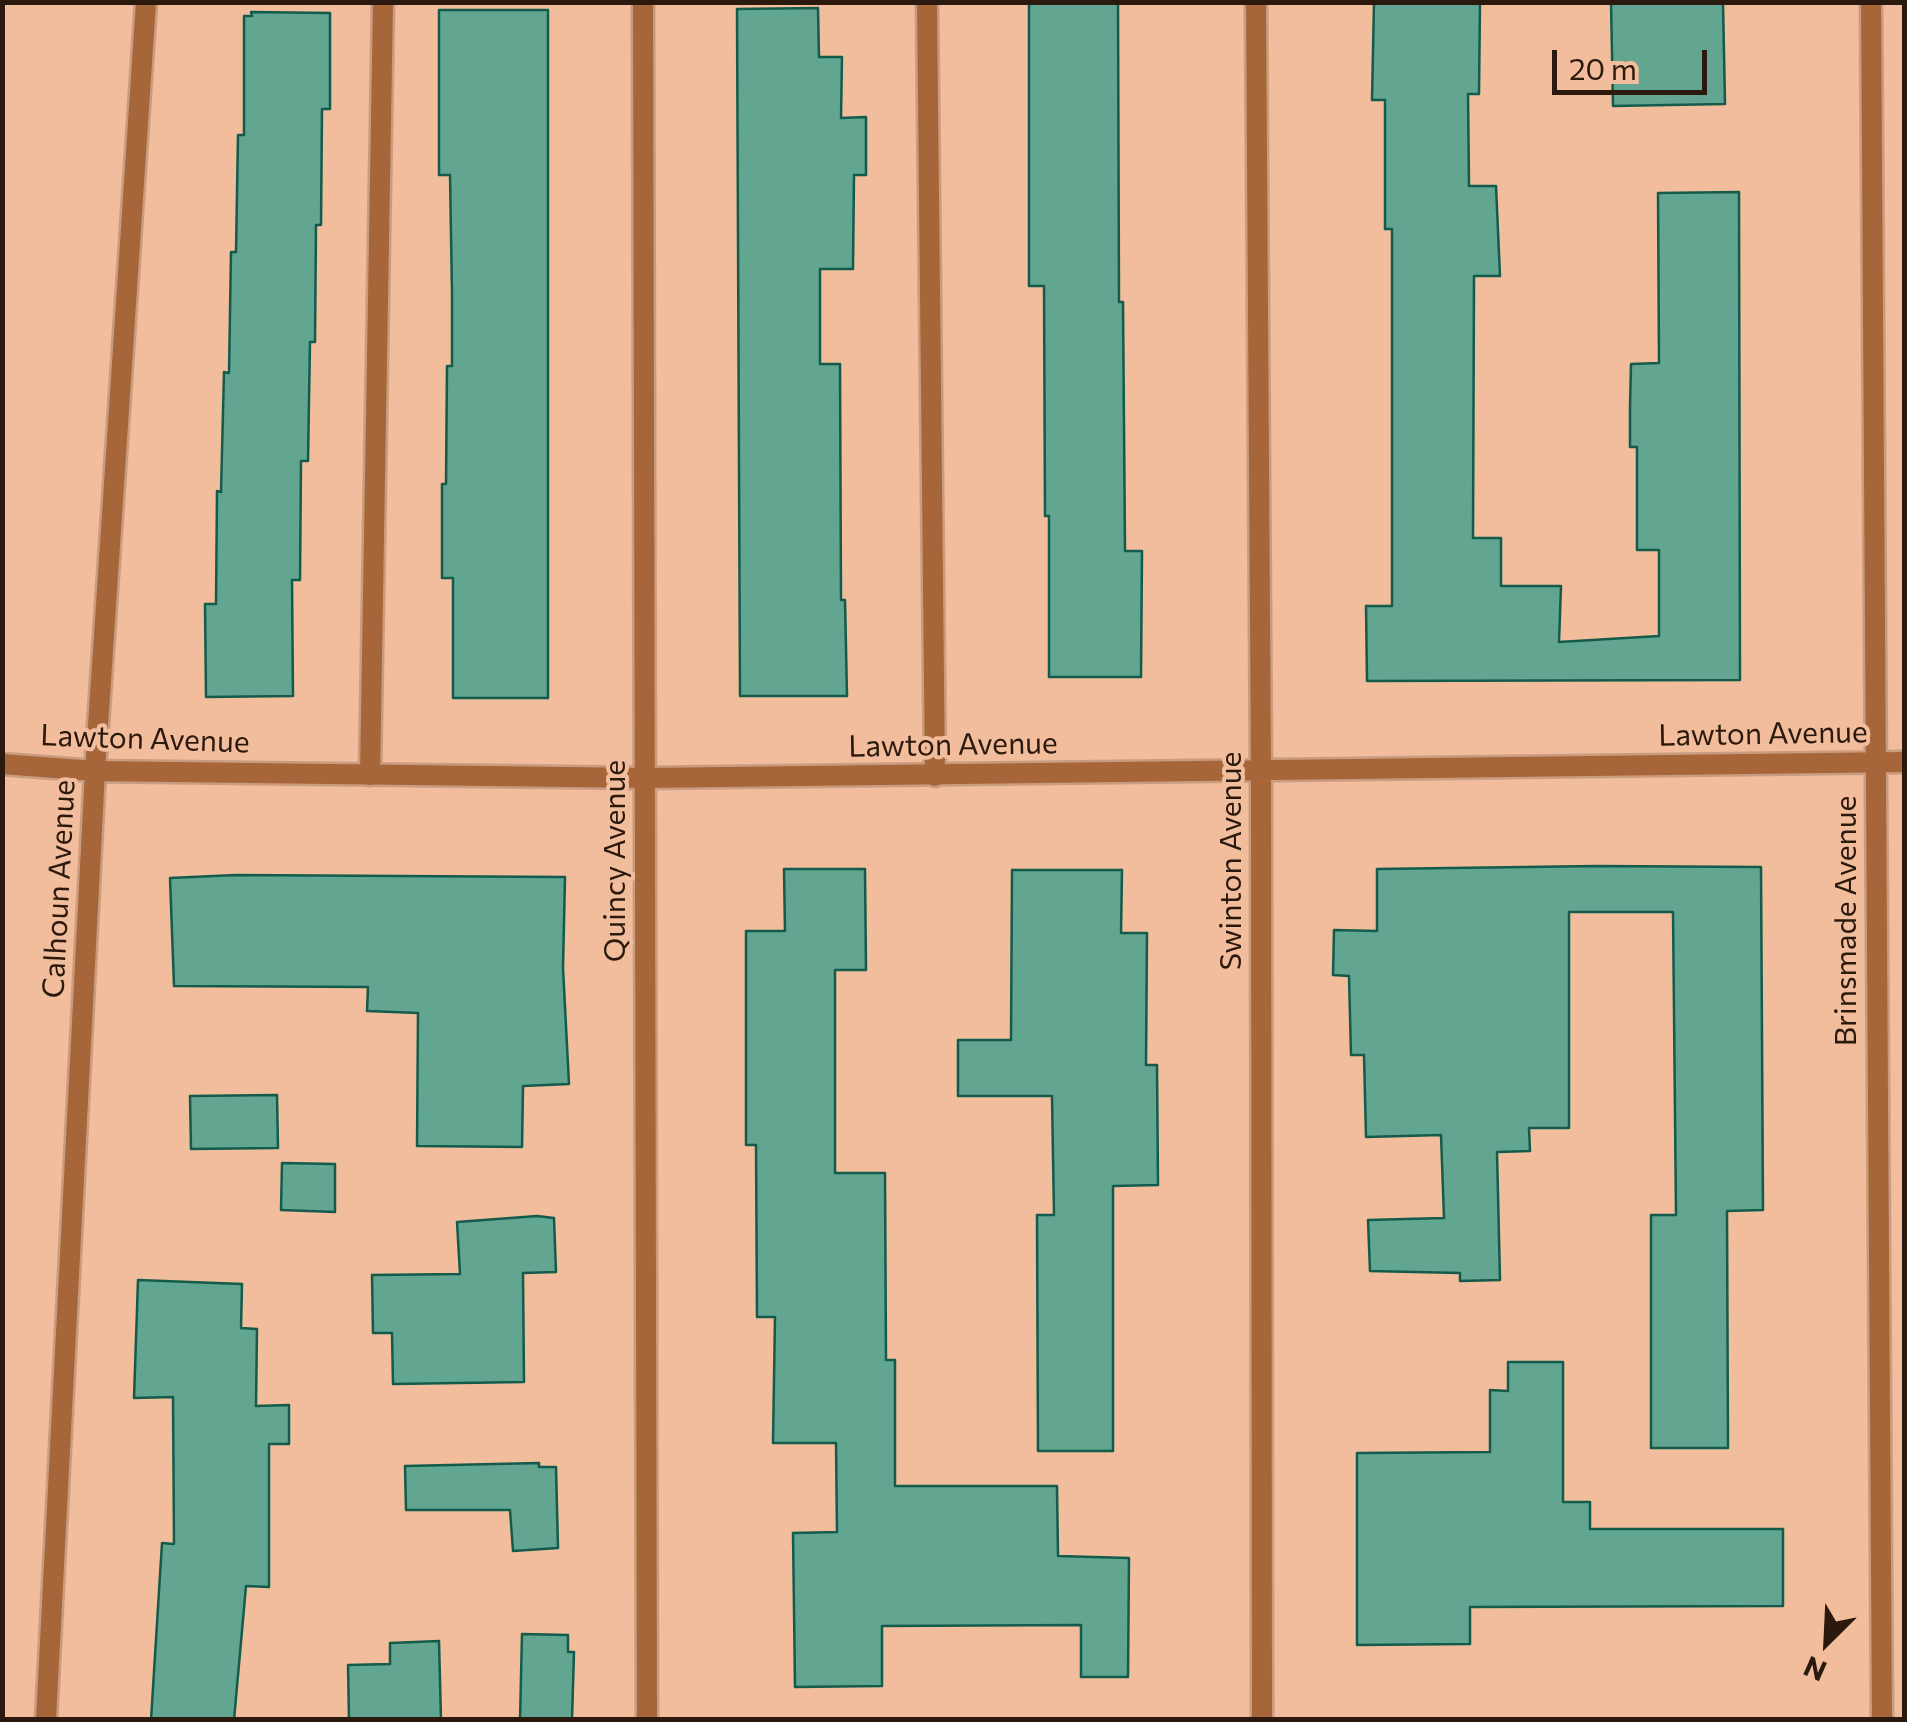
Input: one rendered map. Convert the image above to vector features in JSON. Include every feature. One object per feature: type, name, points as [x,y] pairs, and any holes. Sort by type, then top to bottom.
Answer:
[{"type":"street","name":"Calhoun Avenue","points":[[46,1720],[95,771],[146,2]]},
{"type":"street","points":[[370,774],[383,2]]},
{"type":"street","name":"Quincy Avenue","points":[[643,2],[647,1720]]},
{"type":"street","points":[[927,2],[935,776]]},
{"type":"street","name":"Swinton Avenue","points":[[1256,2],[1262,1720]]},
{"type":"street","name":"Brinsmade Avenue","points":[[1871,2],[1882,1720]]},
{"type":"street","name":"Lawton Avenue","points":[[2,764],[95,771],[645,778],[1904,762]]},
{"type":"building","points":[[1029,2],[1118,2],[1125,551],[1142,551],[1141,677],[1049,677],[1044,286],[1029,286]]},
{"type":"building","points":[[1374,2],[1480,2],[1479,94],[1468,94],[1469,186],[1496,186],[1500,276],[1474,276],[1473,538],[1501,538],[1501,586],[1561,586],[1559,642],[1659,636],[1659,550],[1637,550],[1637,447],[1630,447],[1631,364],[1659,363],[1658,193],[1739,192],[1740,680],[1367,681],[1366,606],[1392,606],[1392,229],[1385,229],[1385,100],[1372,100]]},
{"type":"building","points":[[1611,2],[1723,2],[1725,104],[1613,106]]},
{"type":"building","points":[[818,8],[819,57],[842,57],[841,118],[866,117],[866,175],[854,175],[853,269],[820,269],[820,364],[840,364],[841,600],[845,600],[847,696],[740,696],[737,9]]},
{"type":"building","points":[[439,10],[548,10],[548,698],[453,698],[453,578],[442,578],[442,484],[446,484],[452,294],[450,175],[439,175]]},
{"type":"building","points":[[251,12],[330,13],[330,109],[322,109],[321,225],[316,225],[308,461],[301,461],[300,580],[292,580],[293,696],[206,697],[205,604],[216,604],[217,491],[221,492],[224,372],[229,373],[231,252],[236,252],[238,135],[244,135],[244,16],[252,16]]},
{"type":"building","points":[[1761,867],[1763,1210],[1727,1211],[1728,1448],[1651,1448],[1651,1215],[1676,1215],[1673,912],[1569,912],[1569,1128],[1529,1128],[1530,1151],[1497,1152],[1500,1280],[1460,1281],[1460,1273],[1370,1271],[1368,1220],[1444,1218],[1441,1135],[1366,1137],[1364,1055],[1351,1055],[1349,976],[1333,975],[1334,930],[1377,931],[1377,869]]},
{"type":"building","points":[[784,869],[865,869],[866,970],[835,970],[835,1173],[885,1173],[886,1360],[895,1360],[895,1486],[1057,1486],[1058,1556],[1129,1558],[1128,1677],[1081,1677],[1081,1625],[882,1626],[882,1686],[795,1687],[793,1533],[837,1532],[836,1443],[773,1443],[775,1317],[757,1317],[756,1145],[746,1145],[746,931],[785,931]]},
{"type":"building","points":[[1012,870],[1122,870],[1121,933],[1147,933],[1146,1065],[1157,1065],[1158,1185],[1113,1186],[1113,1451],[1038,1451],[1037,1215],[1054,1215],[1052,1096],[958,1096],[958,1040],[1011,1040]]},
{"type":"building","points":[[565,877],[563,968],[569,1084],[523,1086],[522,1147],[417,1146],[418,1013],[367,1011],[368,987],[174,986],[170,878]]},
{"type":"building","points":[[277,1095],[278,1148],[191,1149],[190,1096]]},
{"type":"building","points":[[282,1163],[335,1164],[335,1212],[281,1210]]},
{"type":"building","points":[[554,1218],[556,1272],[523,1273],[524,1382],[393,1384],[392,1333],[373,1333],[372,1275],[460,1274],[457,1222]]},
{"type":"building","points":[[138,1280],[242,1284],[241,1328],[257,1329],[256,1406],[289,1405],[289,1444],[269,1444],[269,1587],[246,1586],[234,1720],[151,1720],[162,1543],[174,1544],[173,1397],[134,1398]]},
{"type":"building","points":[[1508,1362],[1563,1362],[1563,1502],[1590,1502],[1590,1529],[1783,1529],[1783,1606],[1470,1607],[1470,1644],[1357,1645],[1357,1453],[1490,1452],[1490,1390],[1508,1391]]},
{"type":"building","points":[[539,1463],[539,1467],[556,1467],[558,1548],[513,1551],[510,1510],[406,1510],[405,1466]]},
{"type":"building","points":[[522,1634],[568,1635],[568,1652],[574,1652],[572,1720],[520,1720]]},
{"type":"building","points":[[439,1641],[441,1720],[349,1720],[348,1665],[390,1664],[390,1643]]}]
